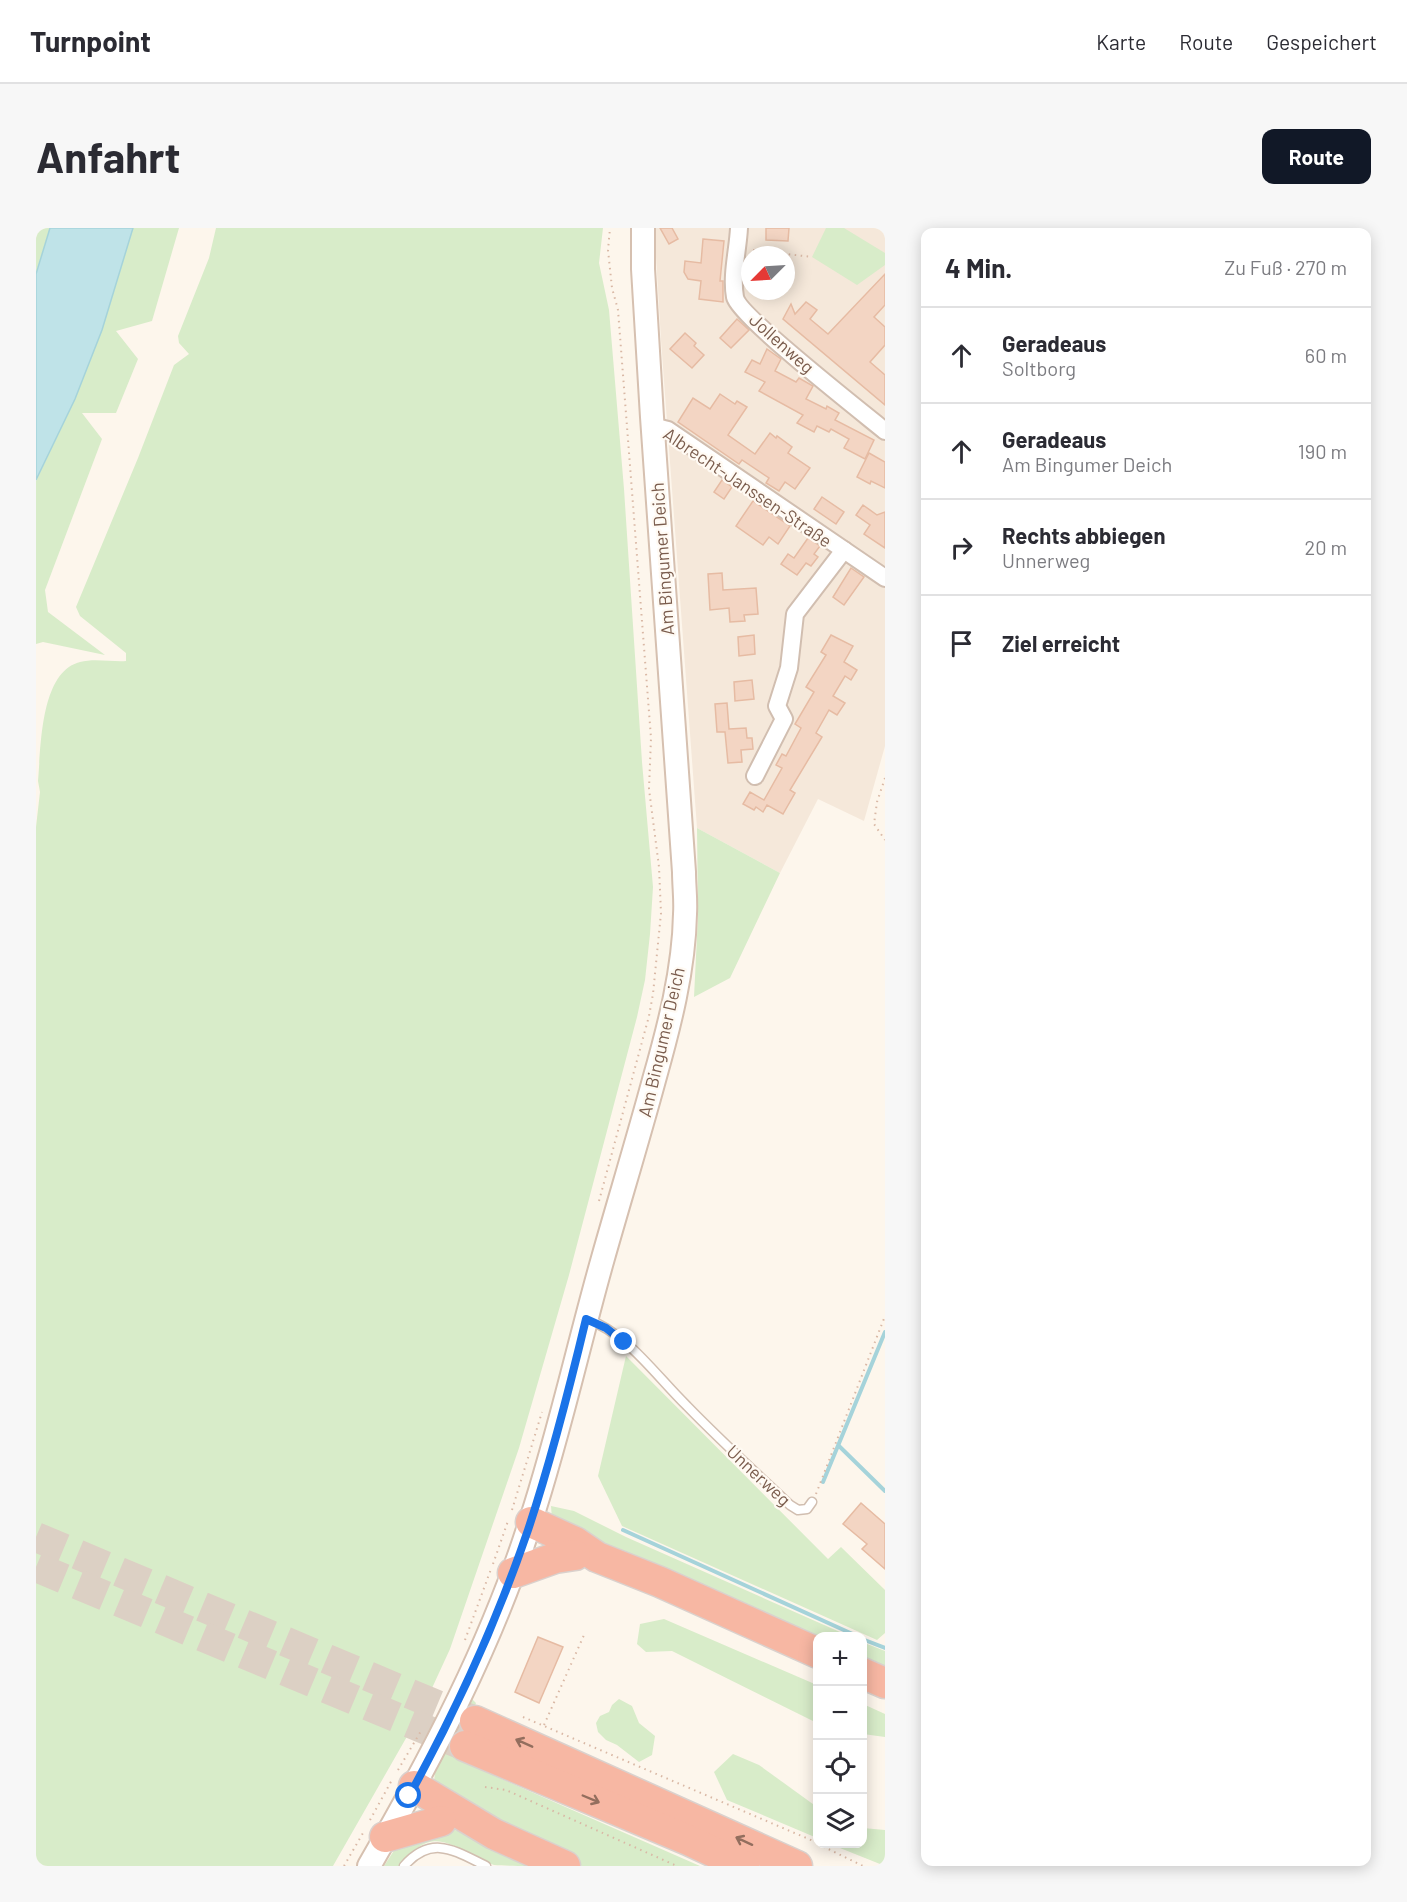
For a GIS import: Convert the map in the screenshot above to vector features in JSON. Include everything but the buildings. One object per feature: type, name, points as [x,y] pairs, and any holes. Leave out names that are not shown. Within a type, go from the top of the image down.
[{"type":"highway","points":[[529,1527],[575,1542],[586,1556]]},
{"type":"highway","points":[[513,1573],[555,1558],[586,1556],[660,1582],[813,1651]]},
{"type":"highway","points":[[867,1675],[885,1683]]},
{"type":"highway","points":[[744,1866],[470,1733],[797,1866]]},
{"type":"highway","points":[[411,1791],[441,1821]]},
{"type":"highway","points":[[411,1791],[494,1834],[565,1866]]},
{"type":"highway","points":[[385,1838],[441,1821],[494,1834]]},
{"type":"main road","name":"Am Bingumer Deich","points":[[369,1866],[411,1791],[465,1684],[513,1573],[529,1527],[668,1032],[681,961],[685,916],[681,816],[652,426],[643,269],[643,228]]},
{"type":"street","name":"Jollenweg","points":[[739,228],[734,275],[735,299],[760,327],[885,431]]},
{"type":"street","name":"Albrecht-Janssen-Straße","points":[[652,426],[668,430],[885,578]]},
{"type":"street","name":"Albrecht-Janssen-Straße","points":[[755,776],[784,719],[777,706],[789,668],[795,614],[843,550]]},
{"type":"lane","name":"Unnerweg","points":[[586,1319],[606,1328],[634,1351],[686,1405],[790,1505],[798,1510],[807,1509],[812,1502]]},
{"type":"lane","points":[[404,1866],[420,1851],[443,1846],[486,1866]]},
{"type":"path","points":[[597,1208],[649,1016],[662,913],[659,867],[649,789],[651,738],[627,420],[618,310],[612,288],[608,250],[610,228]]},
{"type":"path","points":[[738,249],[812,257]]},
{"type":"path","points":[[885,778],[877,802],[874,824],[885,840]]},
{"type":"path","name":"Unnerweg","points":[[812,1502],[885,1316]]},
{"type":"path","points":[[462,1648],[511,1514],[543,1409]]},
{"type":"path","points":[[543,1726],[585,1635]]},
{"type":"path","points":[[523,1717],[813,1841]]},
{"type":"path","points":[[485,1787],[506,1790],[677,1866]]},
{"type":"path","points":[[828,1848],[863,1866]]},
{"type":"shaded area","points":[[656,228],[885,228],[885,746],[864,821],[818,799],[780,873],[697,828],[661,340]]},
{"type":"green space","points":[[36,228],[50,228],[36,273]]},
{"type":"green space","points":[[133,228],[179,228],[152,321],[116,331],[138,359],[116,413],[82,413],[102,439],[45,590],[48,612],[105,655],[43,642],[36,644],[36,481],[75,399],[102,330]]},
{"type":"green space","points":[[216,228],[603,228],[599,263],[609,310],[653,887],[645,980],[569,1275],[519,1448],[450,1649],[421,1712],[333,1866],[36,1866],[36,827],[40,792],[38,781],[42,731],[50,695],[57,680],[67,669],[85,661],[126,661],[126,653],[80,616],[76,607],[174,365],[189,354],[179,343],[178,336],[209,258]]},
{"type":"green space","points":[[826,228],[844,228],[885,253],[885,265],[857,285],[812,257]]},
{"type":"green space","points":[[697,828],[780,873],[730,978],[694,997],[698,916]]},
{"type":"green space","points":[[626,1356],[828,1559],[841,1547],[885,1590],[885,1633],[877,1640],[867,1636],[867,1632],[859,1632],[622,1526],[598,1476]]},
{"type":"green space","points":[[551,1506],[574,1511],[626,1537],[840,1632],[813,1632],[813,1634],[565,1533],[552,1519]]},
{"type":"green space","points":[[664,1619],[813,1683],[813,1721],[672,1651],[646,1652],[637,1644],[640,1624]]},
{"type":"green space","points":[[867,1644],[885,1651],[885,1674],[867,1666]]},
{"type":"green space","points":[[470,1697],[476,1703],[457,1752],[463,1762],[700,1866],[582,1866],[474,1816],[434,1783],[438,1761]]},
{"type":"green space","points":[[619,1699],[632,1706],[639,1723],[655,1736],[652,1755],[639,1762],[598,1732],[596,1723],[600,1716],[609,1712],[612,1705]]},
{"type":"green space","points":[[867,1706],[885,1714],[885,1737],[867,1735]]},
{"type":"green space","points":[[733,1754],[759,1765],[813,1804],[813,1836],[727,1800],[714,1772]]},
{"type":"green space","points":[[867,1828],[885,1830],[885,1866],[840,1848],[867,1848]]},
{"type":"green space","points":[[452,1829],[546,1866],[494,1865],[456,1847],[435,1841],[424,1844],[400,1866],[384,1866],[395,1849]]},
{"type":"water","points":[[50,228],[133,228],[102,330],[75,399],[36,480],[36,274]]},
{"type":"waterway","points":[[823,1482],[885,1332]]},
{"type":"waterway","points":[[839,1446],[885,1491]]},
{"type":"waterway","points":[[623,1530],[848,1632]]},
{"type":"waterway","points":[[867,1641],[885,1648]]},
{"type":"tunnel","points":[[36,1537],[475,1721]]},
{"type":"tunnel","points":[[36,1567],[465,1746]]},
{"type":"route","points":[[409,1796],[452,1713],[513,1573],[531,1522],[572,1378],[586,1319],[606,1328],[624,1342]]}]
